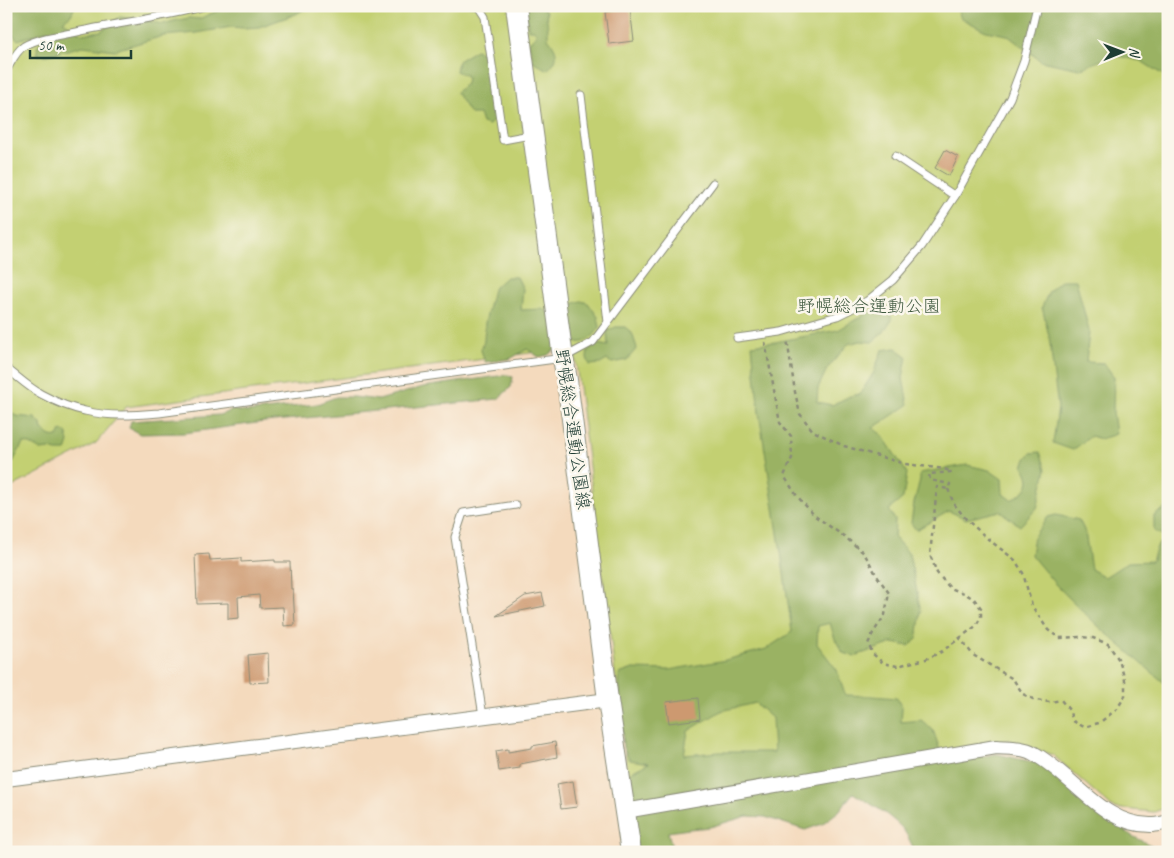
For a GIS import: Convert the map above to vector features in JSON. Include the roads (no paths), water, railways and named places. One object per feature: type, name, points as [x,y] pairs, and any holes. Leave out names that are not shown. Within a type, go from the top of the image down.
[{"type":"main road","name":"野幌総合運動公園線","points":[[516,6],[608,700],[631,852]]},
{"type":"street","points":[[6,779],[608,700]]},
{"type":"street","points":[[625,811],[996,747],[1032,752],[1050,764],[1101,807],[1124,820],[1143,825],[1168,822]]},
{"type":"lane","points":[[6,71],[22,47],[37,40],[97,27],[176,14],[205,6]]},
{"type":"lane","points":[[478,6],[485,17],[503,140],[533,135]]},
{"type":"lane","points":[[737,338],[782,332],[837,316],[867,301],[893,280],[922,246],[955,196],[1010,98],[1024,61],[1037,6]]},
{"type":"lane","points":[[581,95],[608,322]]},
{"type":"lane","points":[[895,156],[955,196]]},
{"type":"lane","points":[[6,368],[41,394],[65,404],[84,411],[129,415],[159,413],[563,358],[593,342],[712,183]]},
{"type":"lane","points":[[483,716],[455,537],[463,514],[516,505]]},
{"type":"park label","name":"野幌総合運動公園","points":[[869,306]]}]
